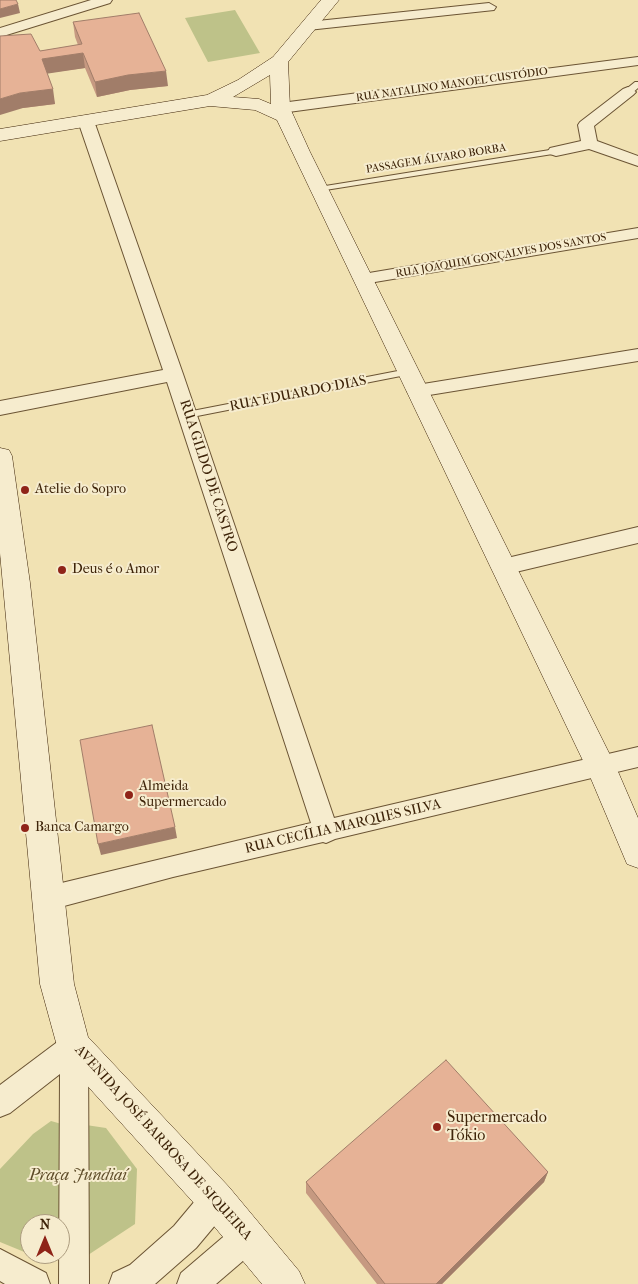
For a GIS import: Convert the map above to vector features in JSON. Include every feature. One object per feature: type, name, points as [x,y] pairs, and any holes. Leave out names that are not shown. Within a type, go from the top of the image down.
[{"type":"street","points":[[0,34],[105,0]]},
{"type":"street","points":[[210,100],[245,84],[279,60],[330,0]]},
{"type":"street","points":[[308,26],[489,7]]},
{"type":"street","points":[[279,60],[283,112],[601,767],[638,854]]},
{"type":"street","name":"RUA NATALINO MANOEL CUSTÓDIO","points":[[283,112],[630,62]]},
{"type":"street","points":[[590,144],[586,125],[633,88]]},
{"type":"street","points":[[0,135],[210,100],[253,104],[283,112]]},
{"type":"street","name":"RUA GILDO DE CASTRO","points":[[86,121],[188,415],[326,832]]},
{"type":"street","points":[[556,151],[590,144],[638,161]]},
{"type":"street","name":"RUA JOAQUIM GONÇALVES DOS SANTOS","points":[[364,279],[638,233]]},
{"type":"street","points":[[413,381],[638,355]]},
{"type":"street","points":[[0,408],[174,374]]},
{"type":"street","name":"AVENIDA JOSÉ BARBOSA DE SIQUEIRA","points":[[0,456],[18,583],[57,984],[74,1046],[216,1200],[286,1284]]},
{"type":"street","points":[[503,567],[638,535]]},
{"type":"street","name":"RUA CECÍLIA MARQUES SILVA","points":[[49,898],[172,866],[326,832],[638,758]]},
{"type":"street","points":[[0,1103],[74,1046]]},
{"type":"street","points":[[74,1046],[74,1284]]},
{"type":"street","points":[[124,1284],[141,1276],[185,1238],[216,1200]]},
{"type":"street","points":[[192,1284],[248,1238]]},
{"type":"street","points":[[0,1264],[34,1284]]},
{"type":"lane","name":"PASSAGEM ÁLVARO BORBA","points":[[319,189],[556,151]]},
{"type":"lane","name":"RUA EDUARDO DIAS","points":[[188,415],[413,381]]},
{"type":"green space","points":[[235,10],[260,53],[208,62],[185,18]]},
{"type":"green space","name":"Praça Jundiaí","points":[[51,1121],[65,1125],[86,1125],[106,1128],[137,1169],[135,1224],[82,1259],[70,1259],[70,1214],[20,1214],[20,1250],[0,1242],[0,1169],[33,1134]]},
{"type":"building","points":[[0,0],[16,0],[18,4],[0,9]]},
{"type":"building","points":[[139,13],[166,71],[128,75],[95,82],[83,53],[42,59],[53,89],[20,93],[0,99],[0,36],[31,34],[40,51],[82,44],[73,22]]},
{"type":"building","name":"Almeida Supermercado","points":[[152,725],[175,827],[98,844],[80,740]]},
{"type":"building","name":"Supermercado Tókio","points":[[446,1060],[548,1172],[436,1284],[385,1284],[306,1182]]},
{"type":"place","name":"Atelie do Sopro","points":[[25,490]]},
{"type":"place","name":"Deus é o Amor","points":[[62,570]]},
{"type":"place","name":"Almeida Supermercado","points":[[129,795]]},
{"type":"place","name":"Banca Camargo","points":[[25,828]]},
{"type":"place","name":"Supermercado Tókio","points":[[437,1127]]}]
